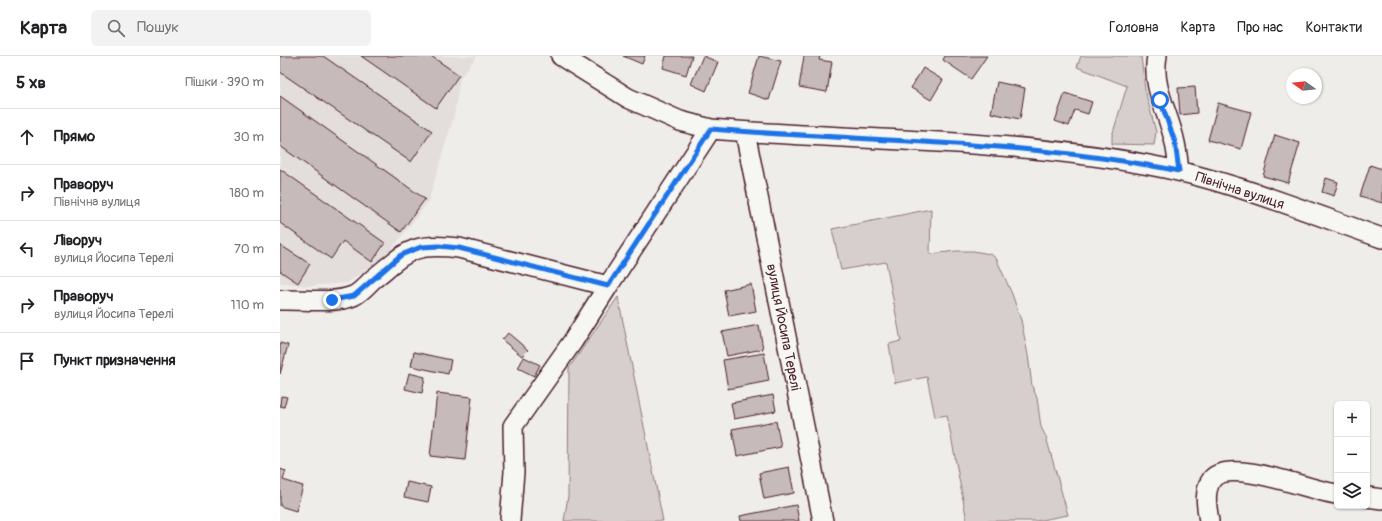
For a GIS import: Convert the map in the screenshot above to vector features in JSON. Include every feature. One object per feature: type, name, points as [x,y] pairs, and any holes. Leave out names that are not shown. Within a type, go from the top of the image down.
[{"type":"street","name":"Північна вулиця","points":[[561,56],[628,98],[680,122],[711,129],[1031,149],[1148,164],[1179,171],[1226,185],[1382,238]]},
{"type":"street","points":[[1157,56],[1155,66],[1160,100],[1175,142],[1179,171]]},
{"type":"street","points":[[510,521],[514,472],[513,426],[573,341],[711,129]]},
{"type":"street","name":"вулиця Йосипа Терелі","points":[[745,132],[824,521]]},
{"type":"street","points":[[280,300],[332,300],[354,296],[401,255],[421,247],[439,246],[459,248],[608,286]]},
{"type":"street","points":[[1209,521],[1206,502],[1207,490],[1212,478],[1222,473],[1235,471],[1250,473],[1334,493]]},
{"type":"street","points":[[1370,497],[1382,499]]},
{"type":"shaded area","points":[[280,56],[477,56],[460,78],[454,116],[428,202],[388,254],[347,283],[309,286],[280,283]]},
{"type":"shaded area","points":[[1081,56],[1141,56],[1145,90],[1156,132],[1154,145],[1112,144],[1112,136],[1127,86],[1077,67]]},
{"type":"shaded area","points":[[931,209],[930,254],[973,251],[990,254],[996,258],[1012,294],[1021,320],[1032,386],[1037,398],[1041,427],[1046,437],[1068,515],[1036,521],[967,521],[947,415],[935,417],[927,377],[895,383],[889,344],[901,341],[886,262],[841,270],[832,229]]},
{"type":"shaded area","points":[[618,297],[663,521],[564,521],[568,496],[569,368]]},
{"type":"building","points":[[280,56],[323,56],[432,131],[411,162],[280,72]]},
{"type":"building","points":[[361,56],[431,56],[459,75],[436,108]]},
{"type":"building","points":[[623,56],[645,56],[642,64]]},
{"type":"building","points":[[666,56],[692,56],[686,75],[663,68]]},
{"type":"building","points":[[703,56],[718,62],[706,91],[691,84]]},
{"type":"building","points":[[759,56],[781,61],[769,100],[748,93]]},
{"type":"building","points":[[804,56],[820,56],[819,60],[832,62],[827,92],[799,87]]},
{"type":"building","points":[[945,56],[987,56],[971,79],[943,60]]},
{"type":"building","points":[[923,68],[943,80],[931,100],[911,88]]},
{"type":"building","points":[[997,82],[1025,88],[1020,119],[991,113]]},
{"type":"building","points":[[1195,87],[1197,113],[1180,115],[1178,88]]},
{"type":"building","points":[[1065,93],[1092,102],[1088,114],[1075,110],[1069,126],[1055,121]]},
{"type":"building","points":[[280,96],[425,199],[401,232],[280,146]]},
{"type":"building","points":[[1218,103],[1251,112],[1241,149],[1208,140]]},
{"type":"building","points":[[1275,135],[1300,143],[1288,183],[1263,176]]},
{"type":"building","points":[[1370,165],[1382,169],[1382,203],[1360,196]]},
{"type":"building","points":[[280,169],[385,243],[372,262],[343,241],[331,259],[280,223]]},
{"type":"building","points":[[1326,178],[1338,182],[1334,196],[1322,192]]},
{"type":"building","points":[[280,245],[310,264],[298,283],[280,271]]},
{"type":"building","points":[[751,284],[756,311],[729,316],[724,290]]},
{"type":"building","points":[[759,325],[763,349],[727,356],[722,332]]},
{"type":"building","points":[[508,333],[528,350],[522,356],[502,340]]},
{"type":"building","points":[[280,343],[288,345],[280,374]]},
{"type":"building","points":[[414,352],[451,360],[448,374],[411,366]]},
{"type":"building","points":[[764,353],[769,381],[728,389],[723,360]]},
{"type":"building","points":[[524,357],[540,365],[534,376],[518,368]]},
{"type":"building","points":[[409,373],[425,377],[422,393],[405,389]]},
{"type":"building","points":[[437,393],[472,397],[465,460],[430,456]]},
{"type":"building","points":[[773,395],[776,411],[734,419],[731,403]]},
{"type":"building","points":[[281,396],[287,397],[284,407],[280,406]]},
{"type":"building","points":[[776,421],[781,447],[737,456],[732,429]]},
{"type":"building","points":[[789,467],[794,493],[764,499],[759,473]]},
{"type":"building","points":[[280,469],[286,471],[283,480],[303,486],[296,511],[280,506]]},
{"type":"building","points":[[407,482],[431,487],[428,502],[404,497]]},
{"type":"building","points":[[796,505],[799,521],[741,521],[740,516]]},
{"type":"route","points":[[332,300],[354,296],[401,255],[421,247],[439,246],[459,248],[608,286],[711,129],[1031,149],[1148,164],[1179,171],[1175,142],[1160,100]]}]
